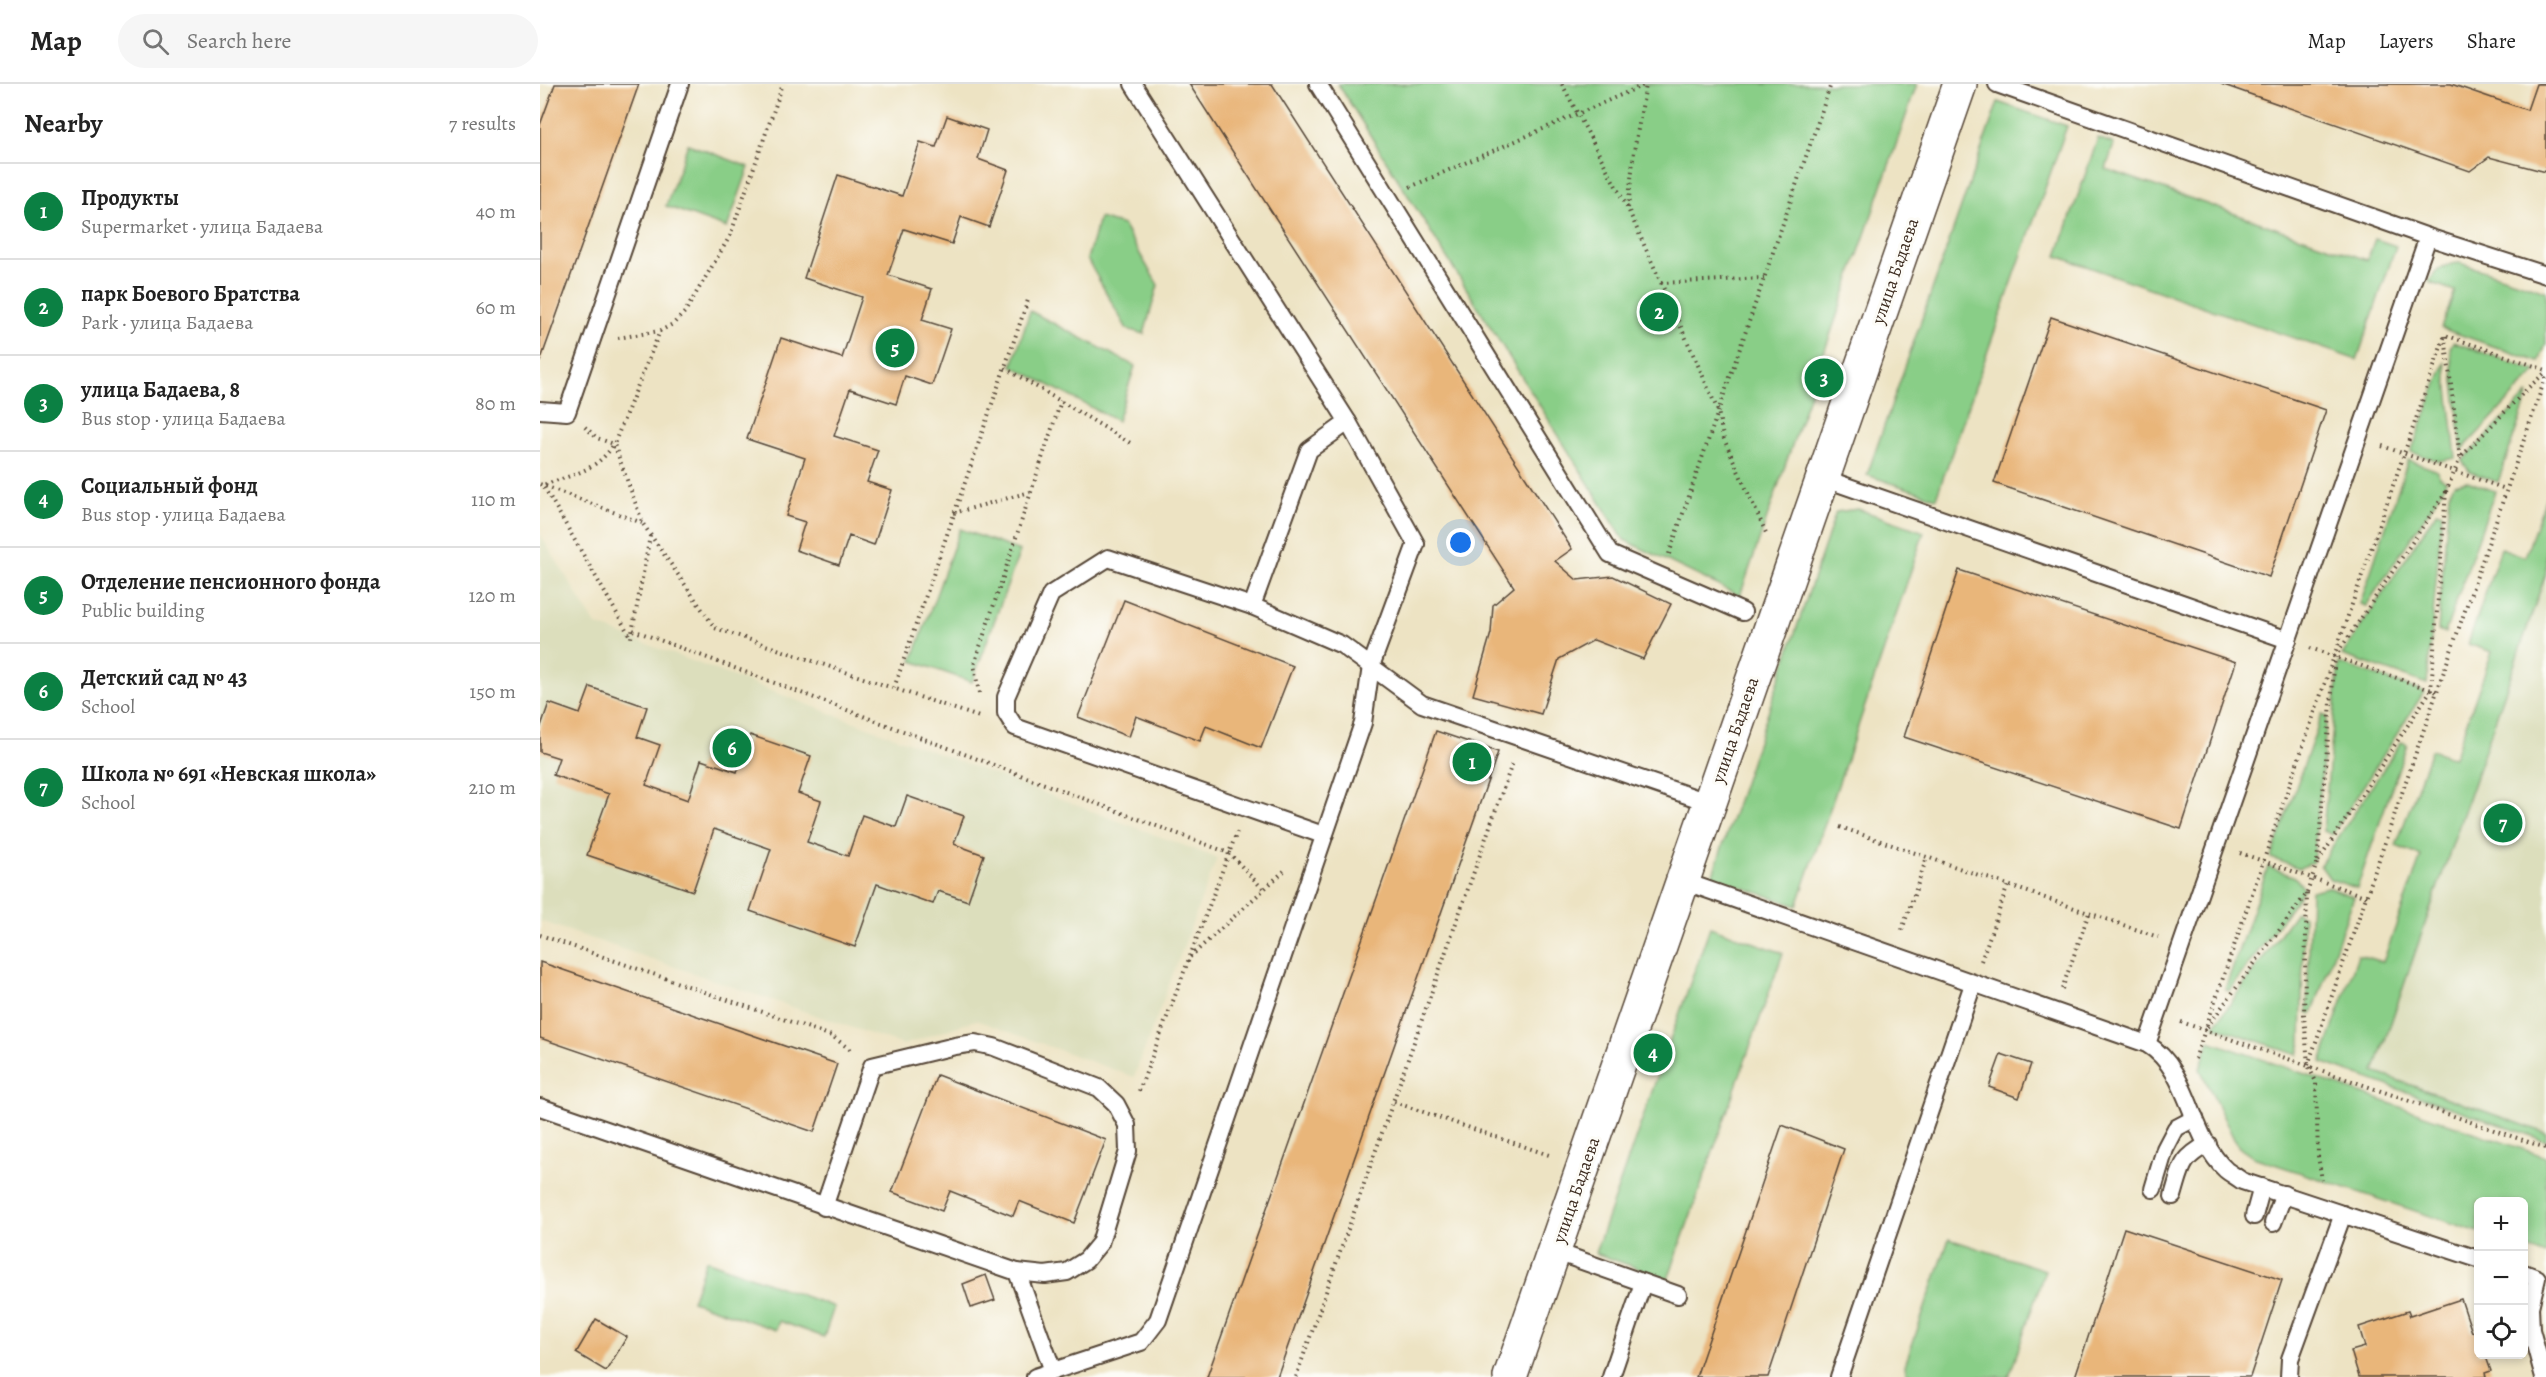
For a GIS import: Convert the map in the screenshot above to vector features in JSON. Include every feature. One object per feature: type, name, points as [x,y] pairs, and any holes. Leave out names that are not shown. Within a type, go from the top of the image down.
[{"type":"street","name":"улица Бадаева","points":[[1510,1377],[1960,84]]},
{"type":"lane","points":[[540,410],[567,412],[680,84]]},
{"type":"lane","points":[[1035,1377],[1141,1342],[1158,1320],[1363,723],[1371,666],[1416,544],[1348,422],[1133,84]]},
{"type":"lane","points":[[1318,84],[1610,554],[1743,612]]},
{"type":"lane","points":[[1997,84],[2428,237],[2546,275]]},
{"type":"lane","points":[[2147,1044],[2428,237]]},
{"type":"lane","points":[[1252,606],[1309,450],[1348,422]]},
{"type":"lane","points":[[1824,478],[2288,639]]},
{"type":"lane","points":[[1323,835],[1015,727],[1006,713],[1006,697],[1051,594],[1108,558],[1252,606],[1342,645],[1422,704],[1710,803]]},
{"type":"lane","points":[[1683,881],[2147,1044],[2161,1053],[2171,1067],[2208,1144],[2227,1171],[2242,1181],[2474,1258]]},
{"type":"lane","points":[[1839,1377],[1973,984]]},
{"type":"lane","points":[[540,1107],[824,1207],[1017,1272],[1045,1275],[1067,1272],[1086,1260],[1100,1243],[1128,1151],[1127,1125],[1116,1104],[1099,1088],[994,1047],[975,1043],[955,1046],[872,1066],[824,1207]]},
{"type":"lane","points":[[2153,1189],[2165,1149],[2176,1128],[2195,1118]]},
{"type":"lane","points":[[2173,1196],[2181,1169],[2189,1154],[2208,1144]]},
{"type":"lane","points":[[2254,1216],[2262,1187]]},
{"type":"lane","points":[[2274,1223],[2284,1194]]},
{"type":"lane","points":[[2289,1377],[2290,1359],[2343,1214]]},
{"type":"lane","points":[[1554,1251],[1678,1295]]},
{"type":"lane","points":[[1017,1272],[1053,1371]]},
{"type":"lane","points":[[2536,1277],[2529,1308],[2530,1330],[2544,1377]]},
{"type":"lane","points":[[1611,1377],[1643,1282]]},
{"type":"path","points":[[591,342],[660,331],[674,324],[685,312],[730,236],[783,84]]},
{"type":"path","points":[[1562,84],[1580,114],[1628,209],[1718,411],[1723,437],[1768,538]]},
{"type":"path","points":[[1388,196],[1646,84],[1634,151],[1628,209]]},
{"type":"path","points":[[1661,577],[1831,84]]},
{"type":"path","points":[[1661,283],[1764,278]]},
{"type":"path","points":[[894,688],[1028,300]]},
{"type":"path","points":[[542,484],[592,467],[605,459],[614,444],[660,331]]},
{"type":"path","points":[[2445,335],[2546,373]]},
{"type":"path","points":[[2193,1065],[2445,335]]},
{"type":"path","points":[[2445,335],[2460,458]]},
{"type":"path","points":[[1005,368],[1132,444]]},
{"type":"path","points":[[2313,1182],[2324,1185],[2318,1156],[2316,1082],[2308,1065],[2304,1015],[2307,893],[2317,863],[2335,657],[2446,492],[2460,458],[2529,387],[2546,373]]},
{"type":"path","points":[[2308,1065],[2546,373]]},
{"type":"path","points":[[979,696],[974,664],[1061,401]]},
{"type":"path","points":[[567,412],[597,438],[614,444]]},
{"type":"path","points":[[2358,438],[2506,489]]},
{"type":"path","points":[[614,444],[643,524],[715,628],[982,718],[1006,713]]},
{"type":"path","points":[[542,484],[643,524]]},
{"type":"path","points":[[542,484],[631,638],[650,535]]},
{"type":"path","points":[[954,513],[1031,492]]},
{"type":"path","points":[[2317,863],[2431,690],[2446,492]]},
{"type":"path","points":[[633,630],[1229,853],[1264,890]]},
{"type":"path","points":[[2288,639],[2437,692]]},
{"type":"path","points":[[981,707],[982,718]]},
{"type":"path","points":[[1296,1377],[1521,738]]},
{"type":"path","points":[[1127,1125],[1246,808]]},
{"type":"path","points":[[1840,827],[2161,938]]},
{"type":"path","points":[[1190,958],[1323,835]]},
{"type":"path","points":[[2216,845],[2367,897]]},
{"type":"path","points":[[1894,955],[1927,857]]},
{"type":"path","points":[[1973,984],[2008,885]]},
{"type":"path","points":[[2204,1030],[2307,893]]},
{"type":"path","points":[[2054,1011],[2089,913]]},
{"type":"path","points":[[540,935],[832,1036],[872,1066]]},
{"type":"path","points":[[2176,1020],[2546,1148]]},
{"type":"path","points":[[1394,1102],[1552,1156]]},
{"type":"shaded area","points":[[540,534],[596,625],[1217,858],[1134,1077],[976,1020],[903,1045],[540,921]]},
{"type":"shaded area","points":[[2546,573],[2546,1133],[2373,1072]]},
{"type":"green space","points":[[1338,84],[1917,84],[1740,596],[1624,540]]},
{"type":"green space","points":[[1998,102],[2067,126],[1936,498],[1867,475]]},
{"type":"green space","points":[[2098,138],[2114,144],[2106,169],[2367,260],[2375,239],[2396,246],[2357,360],[2057,256]]},
{"type":"green space","points":[[688,144],[749,167],[727,228],[666,206]]},
{"type":"green space","points":[[1099,218],[1123,225],[1158,285],[1144,334],[1127,329],[1087,259]]},
{"type":"green space","points":[[2460,263],[2546,291],[2546,344],[2539,362],[2441,328],[2455,291],[2429,282],[2441,268]]},
{"type":"green space","points":[[1030,311],[1135,366],[1117,421],[1012,366]]},
{"type":"green space","points":[[2453,342],[2536,371],[2462,450],[2450,348]]},
{"type":"green space","points":[[2445,362],[2456,458],[2439,461],[2411,452]]},
{"type":"green space","points":[[2529,393],[2498,482],[2470,472],[2462,461]]},
{"type":"green space","points":[[2408,460],[2436,470],[2446,481],[2442,491],[2366,606],[2360,604]]},
{"type":"green space","points":[[2467,481],[2495,491],[2445,633],[2438,630],[2449,494],[2454,484]]},
{"type":"green space","points":[[2546,497],[2546,573],[2374,1072],[2546,1133],[2546,1141],[2321,1062],[2358,955],[2383,962],[2421,856],[2396,846],[2431,750],[2454,758],[2492,652],[2468,644],[2501,548],[2525,557]]},
{"type":"green space","points":[[1858,509],[1924,532],[1797,906],[1712,877],[1836,512]]},
{"type":"green space","points":[[2437,511],[2442,513],[2427,684],[2342,655]]},
{"type":"green space","points":[[960,529],[1020,551],[972,682],[912,661]]},
{"type":"green space","points":[[2339,663],[2424,692],[2332,835],[2323,831]]},
{"type":"green space","points":[[2322,714],[2327,716],[2313,863],[2299,868],[2271,858]]},
{"type":"green space","points":[[2401,742],[2407,744],[2357,888],[2330,879],[2320,865]]},
{"type":"green space","points":[[2268,867],[2295,877],[2304,889],[2229,991],[2225,989]]},
{"type":"green space","points":[[2328,887],[2354,897],[2312,1014],[2307,1012],[2311,891]]},
{"type":"green space","points":[[2296,912],[2304,916],[2301,1043],[2298,1055],[2214,1026]]},
{"type":"green space","points":[[1710,927],[1783,953],[1668,1279],[1595,1253]]},
{"type":"green space","points":[[2209,1041],[2546,1157],[2546,1255],[2528,1248],[2528,1197],[2474,1197],[2474,1231],[2253,1157],[2241,1149],[2234,1139],[2200,1069]]},
{"type":"green space","points":[[1949,1239],[2045,1270],[2009,1377],[1917,1377],[1906,1373],[1905,1365]]},
{"type":"green space","points":[[706,1260],[834,1307],[824,1337],[779,1321],[776,1330],[692,1301]]},
{"type":"building","points":[[555,84],[639,84],[540,362],[540,125]]},
{"type":"building","points":[[1189,84],[1272,84],[1572,549],[1555,561],[1577,580],[1613,576],[1671,604],[1643,659],[1594,640],[1559,659],[1541,714],[1473,695],[1491,633],[1493,605],[1514,587]]},
{"type":"building","points":[[2221,84],[2451,84],[2527,110],[2536,84],[2546,84],[2546,172],[2489,157],[2470,171]]},
{"type":"building","points":[[947,116],[987,130],[978,159],[1008,170],[989,227],[961,217],[952,244],[904,229],[888,275],[932,289],[922,320],[951,329],[932,385],[905,376],[896,404],[850,389],[834,436],[878,450],[867,482],[892,490],[874,545],[849,536],[839,565],[796,550],[805,522],[786,516],[805,458],[747,439],[781,338],[842,358],[862,297],[804,278],[838,175],[902,196],[920,142],[936,147]]},
{"type":"building","points":[[2051,317],[2326,410],[2269,577],[1994,483]]},
{"type":"building","points":[[1959,570],[2236,662],[2181,829],[1904,737]]},
{"type":"building","points":[[1124,600],[1293,666],[1261,748],[1206,726],[1200,741],[1136,716],[1129,737],[1078,717]]},
{"type":"building","points":[[590,687],[647,707],[637,737],[660,745],[646,785],[688,800],[701,760],[737,772],[750,735],[811,756],[798,793],[821,801],[807,842],[848,856],[862,815],[896,827],[907,796],[964,816],[954,844],[984,855],[968,901],[938,891],[933,904],[877,884],[855,947],[750,911],[771,849],[714,829],[693,891],[587,855],[609,794],[553,775],[559,758],[540,752],[540,729],[549,703],[580,714]]},
{"type":"building","points":[[1436,731],[1498,752],[1277,1377],[1207,1377]]},
{"type":"building","points":[[540,962],[837,1064],[814,1132],[540,1038]]},
{"type":"building","points":[[2001,1054],[2031,1064],[2019,1098],[1989,1087]]},
{"type":"building","points":[[937,1075],[1106,1140],[1074,1223],[1019,1201],[1013,1216],[950,1191],[942,1211],[892,1192]]},
{"type":"building","points":[[1782,1125],[1844,1149],[1768,1377],[1696,1377]]},
{"type":"building","points":[[2124,1228],[2282,1280],[2250,1377],[2075,1377]]},
{"type":"building","points":[[986,1275],[995,1300],[971,1308],[963,1284]]},
{"type":"building","points":[[2461,1299],[2472,1332],[2474,1331],[2474,1359],[2487,1359],[2491,1371],[2485,1373],[2486,1377],[2359,1377],[2351,1351],[2365,1347],[2359,1327],[2408,1311],[2410,1316]]},
{"type":"building","points":[[596,1319],[627,1337],[606,1371],[576,1353]]},
{"type":"place","name":"парк Боевого Братства","points":[[1659,312]]},
{"type":"place","name":"Отделение пенсионного фонда","points":[[895,348]]},
{"type":"place","name":"улица Бадаева, 8","points":[[1824,378]]},
{"type":"place","name":"Детский сад № 43","points":[[732,748]]},
{"type":"place","name":"Продукты","points":[[1472,762]]},
{"type":"place","name":"Школа № 691 «Невская школа»","points":[[2503,823]]},
{"type":"place","name":"Социальный фонд","points":[[1653,1053]]}]
